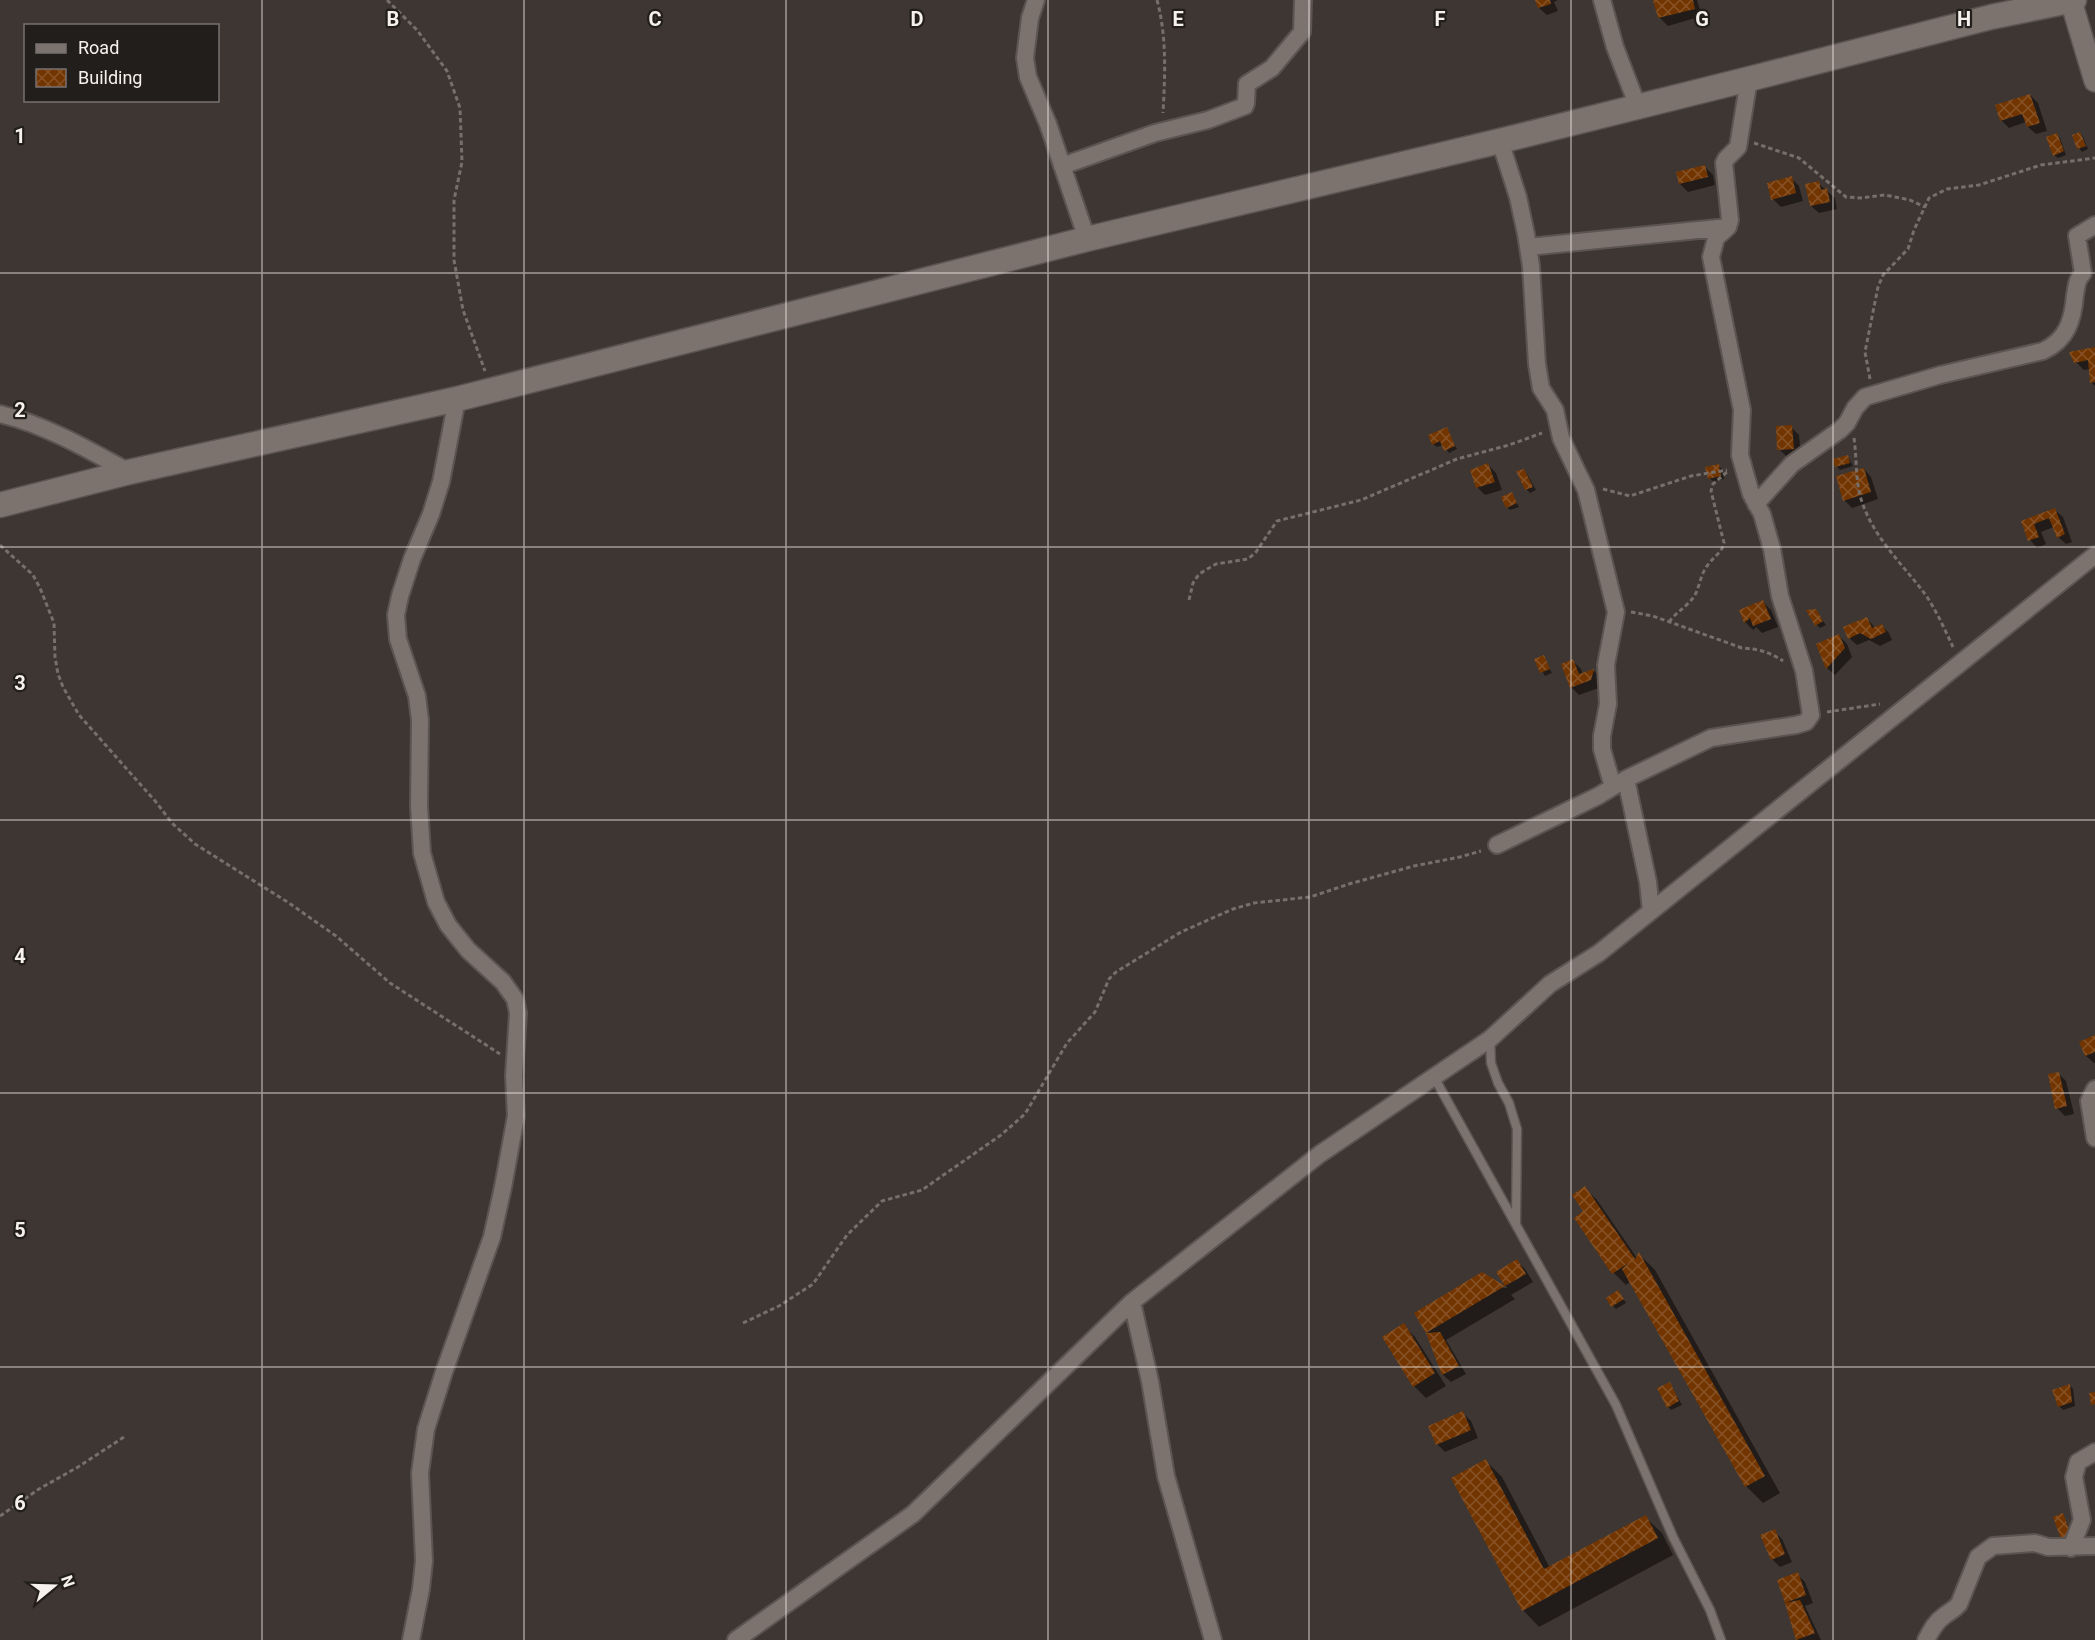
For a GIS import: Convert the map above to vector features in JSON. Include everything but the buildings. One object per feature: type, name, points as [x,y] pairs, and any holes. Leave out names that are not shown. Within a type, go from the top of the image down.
[{"type":"main road","points":[[0,505],[129,472],[457,399],[1088,239],[1749,80],[1990,8],[2072,0]]},
{"type":"street","points":[[1036,0],[1030,18],[1025,58],[1028,76],[1048,124],[1088,239]]},
{"type":"street","points":[[1062,166],[1164,130],[1201,122],[1245,106],[1247,84],[1272,68],[1302,32],[1303,0]]},
{"type":"street","points":[[1602,0],[1638,107]]},
{"type":"street","points":[[2072,0],[2095,81]]},
{"type":"street","points":[[1497,845],[1711,738],[1796,725],[1806,722],[1811,715],[1804,671],[1780,596],[1772,549],[1762,514],[1756,504],[1740,455],[1742,410],[1711,257],[1716,238],[1728,226],[1730,210],[1724,163],[1738,147],[1749,80]]},
{"type":"street","points":[[1500,141],[1518,197],[1528,247],[1541,388],[1555,410],[1561,438],[1584,485],[1596,525],[1616,612],[1606,666],[1608,704],[1602,749],[1620,783],[1648,882],[1652,911]]},
{"type":"street","points":[[1756,504],[1792,464],[1829,439],[1847,423],[1851,414],[1865,397],[1911,382],[2043,351],[2054,346],[2065,334],[2074,309],[2076,285],[2083,273],[2077,236],[2095,225]]},
{"type":"street","points":[[1528,247],[1728,226]]},
{"type":"street","points":[[411,1640],[424,1561],[420,1473],[426,1429],[492,1237],[506,1176],[516,1116],[515,1065],[518,1013],[515,999],[503,982],[468,950],[448,925],[436,902],[422,853],[419,806],[420,720],[418,704],[398,639],[396,615],[400,596],[434,503],[457,399]]},
{"type":"street","points":[[0,414],[18,418],[58,434],[129,472]]},
{"type":"street","points":[[736,1640],[913,1514],[1132,1302],[1320,1154],[1490,1039],[1550,984],[1599,953],[2095,555]]},
{"type":"street","points":[[1648,882],[1674,892]]},
{"type":"street","points":[[2095,1089],[2090,1101],[2095,1138]]},
{"type":"street","points":[[1132,1302],[1150,1381],[1166,1476],[1213,1640]]},
{"type":"street","points":[[2071,1548],[2082,1520],[2074,1477],[2078,1462],[2095,1452]]},
{"type":"street","points":[[1926,1640],[1934,1625],[1959,1604],[1978,1557],[1993,1546],[2035,1543],[2048,1547],[2095,1546]]},
{"type":"lane","points":[[1490,1039],[1491,1062],[1498,1083],[1509,1103],[1517,1129],[1516,1225]]},
{"type":"lane","points":[[1434,1077],[1616,1406],[1673,1537],[1710,1610],[1721,1640]]},
{"type":"path","points":[[387,0],[417,30],[447,71],[460,108],[462,162],[454,200],[454,260],[464,310],[491,390]]},
{"type":"path","points":[[1157,0],[1161,15],[1165,62],[1164,130]]},
{"type":"path","points":[[1740,139],[1799,158],[1846,196],[1860,198],[1885,195],[1910,200],[1925,207]]},
{"type":"path","points":[[1865,397],[1870,385],[1870,376],[1865,352],[1878,287],[1883,275],[1908,249],[1929,198],[1947,189],[1979,185],[2041,165],[2095,158]]},
{"type":"path","points":[[1851,414],[1858,481],[1862,501],[1870,520],[1877,534],[1924,592],[1960,662]]},
{"type":"path","points":[[1189,600],[1193,583],[1199,574],[1216,564],[1248,559],[1256,552],[1277,520],[1361,500],[1457,459],[1509,445],[1558,427]]},
{"type":"path","points":[[1584,485],[1630,496],[1691,476],[1732,469],[1713,484],[1711,491],[1724,543],[1723,549],[1705,568],[1696,593],[1669,622]]},
{"type":"path","points":[[0,545],[33,575],[44,596],[54,623],[58,674],[79,715],[172,823],[195,844],[289,903],[336,936],[390,983],[515,1065]]},
{"type":"path","points":[[1616,612],[1653,616],[1742,648],[1771,653],[1790,666],[1804,671]]},
{"type":"path","points":[[1811,715],[1880,704]]},
{"type":"path","points":[[743,1323],[779,1306],[813,1284],[847,1235],[882,1201],[922,1190],[978,1152],[1025,1114],[1035,1101],[1067,1043],[1095,1012],[1109,979],[1133,961],[1181,932],[1233,909],[1254,903],[1310,897],[1349,884],[1414,866],[1460,857],[1497,845]]},
{"type":"path","points":[[0,1516],[39,1489],[124,1437]]}]
